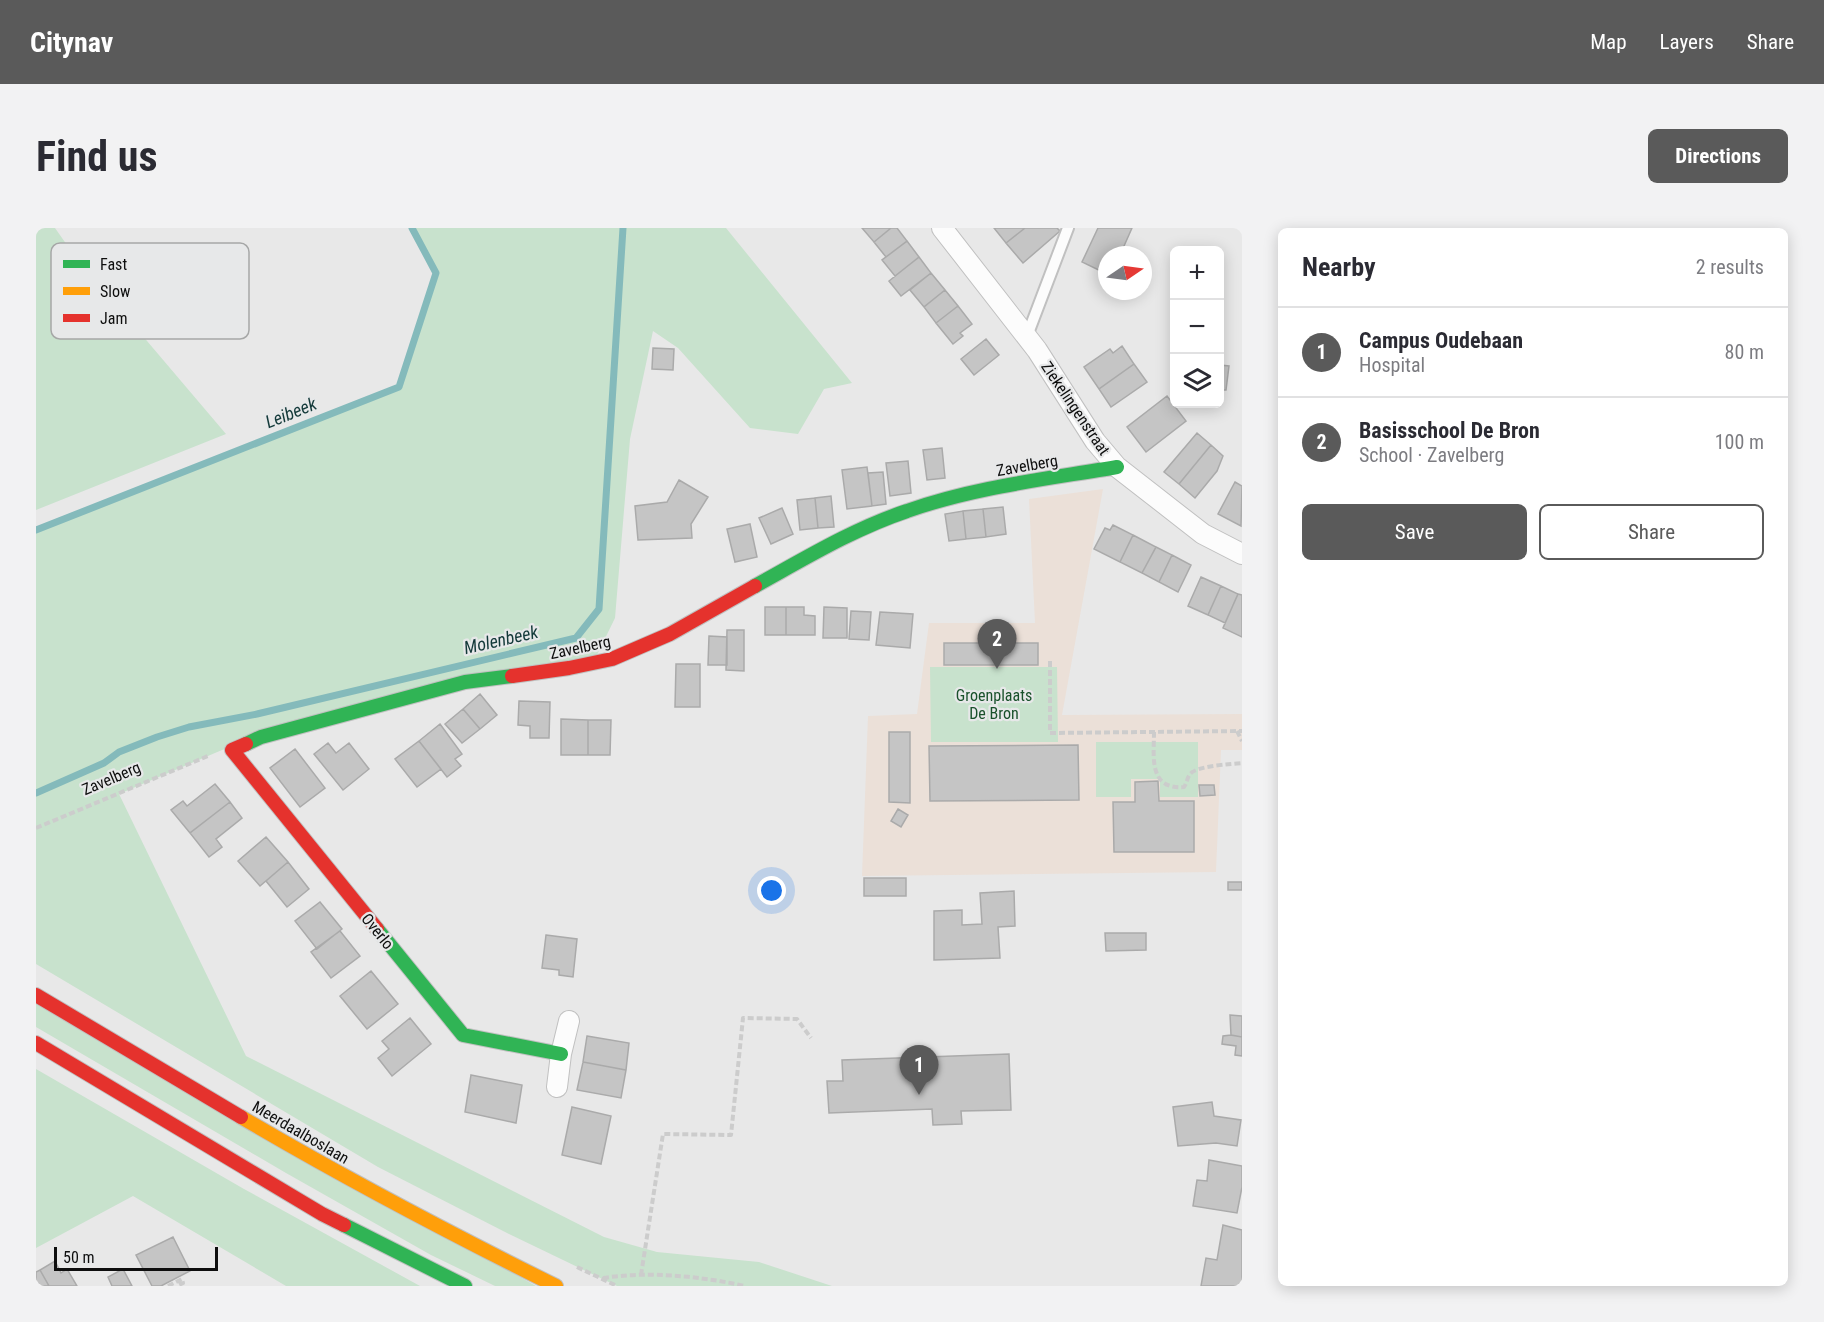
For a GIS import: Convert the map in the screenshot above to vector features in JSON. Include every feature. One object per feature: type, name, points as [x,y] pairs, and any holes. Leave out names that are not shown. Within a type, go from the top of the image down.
[{"type":"main road","name":"Zavelberg","points":[[232,750],[261,737],[465,682],[569,668],[612,659],[670,634],[840,539],[905,511],[962,494],[1117,467]]},
{"type":"main road","name":"Overlo","points":[[232,750],[463,1035],[561,1054]]},
{"type":"main road","name":"Meerdaalboslaan","points":[[36,995],[314,1161],[556,1286]]},
{"type":"main road","points":[[36,1043],[322,1214],[465,1286]]},
{"type":"street","name":"Ziekelingenstraat","points":[[942,228],[1027,336],[1095,441],[1117,467],[1203,534],[1242,554]]},
{"type":"street","points":[[557,1087],[561,1054],[569,1022]]},
{"type":"lane","points":[[1027,336],[1068,228]]},
{"type":"path","points":[[1050,661],[1050,733],[1239,731],[1242,741]]},
{"type":"path","points":[[1154,732],[1155,771],[1162,781],[1175,787],[1184,787],[1194,771],[1242,763]]},
{"type":"path","name":"Zavelberg","points":[[36,828],[222,750],[232,750]]},
{"type":"path","points":[[641,1275],[663,1134],[731,1135],[743,1018],[796,1019],[811,1038]]},
{"type":"path","points":[[569,1264],[617,1286]]},
{"type":"path","points":[[600,1279],[627,1275],[674,1276],[745,1286]]},
{"type":"path","points":[[168,1286],[175,1282]]},
{"type":"shaded area","points":[[1103,489],[1062,715],[1242,714],[1242,750],[1221,750],[1216,872],[862,876],[868,716],[917,714],[929,623],[1035,623],[1029,499]]},
{"type":"green space","points":[[36,228],[55,228],[66,243],[51,243],[51,339],[145,339],[226,434],[36,510]]},
{"type":"green space","points":[[411,228],[726,228],[852,383],[824,389],[798,434],[750,428],[678,348],[653,331],[630,439],[615,618],[596,657],[222,750],[119,794],[246,1056],[604,1237],[657,1252],[759,1262],[832,1286],[617,1286],[378,1167],[36,964],[36,527],[399,387],[436,273]]},
{"type":"green space","name":"Groenplaats De Bron","points":[[930,667],[1057,667],[1058,742],[931,742]]},
{"type":"green space","points":[[1096,742],[1198,742],[1198,797],[1160,797],[1160,779],[1131,779],[1131,797],[1096,797]]},
{"type":"green space","points":[[36,1003],[536,1286],[495,1286],[431,1255],[286,1173],[36,1027]]},
{"type":"green space","points":[[36,1069],[244,1189],[420,1286],[286,1286],[133,1196],[36,1248]]},
{"type":"building","points":[[862,228],[891,228],[874,242]]},
{"type":"building","points":[[891,228],[897,228],[907,241],[886,257],[874,242]]},
{"type":"building","points":[[994,228],[1025,228],[1006,243]]},
{"type":"building","points":[[1025,228],[1057,228],[1060,231],[1023,263],[1006,243]]},
{"type":"building","points":[[1098,228],[1132,228],[1124,246],[1098,246],[1098,270],[1082,262]]},
{"type":"building","points":[[907,241],[919,257],[895,276],[882,260]]},
{"type":"building","points":[[919,257],[931,273],[901,296],[889,281]]},
{"type":"building","points":[[931,273],[945,290],[924,307],[910,290]]},
{"type":"building","points":[[945,290],[958,306],[936,323],[924,307]]},
{"type":"building","points":[[958,306],[972,324],[960,333],[963,336],[953,344],[936,323]]},
{"type":"building","points":[[986,339],[999,355],[974,375],[961,359]]},
{"type":"building","points":[[1122,346],[1134,364],[1099,389],[1084,367],[1110,349],[1113,353]]},
{"type":"building","points":[[653,348],[674,349],[673,370],[652,369]]},
{"type":"building","points":[[1134,364],[1147,382],[1111,407],[1099,389]]},
{"type":"building","points":[[1224,365],[1229,366],[1226,390],[1224,390]]},
{"type":"building","points":[[1167,396],[1170,400],[1170,408],[1176,408],[1186,421],[1146,452],[1127,427]]},
{"type":"building","points":[[1197,433],[1211,445],[1179,484],[1164,472]]},
{"type":"building","points":[[1211,445],[1223,456],[1217,471],[1195,498],[1179,484]]},
{"type":"building","points":[[942,448],[945,478],[927,480],[923,450]]},
{"type":"building","points":[[908,461],[911,493],[890,496],[886,463]]},
{"type":"building","points":[[867,467],[872,506],[847,509],[842,470]]},
{"type":"building","points":[[883,472],[886,504],[872,506],[868,473]]},
{"type":"building","points":[[679,480],[708,497],[691,524],[692,538],[638,540],[635,506],[667,502]]},
{"type":"building","points":[[1235,482],[1242,486],[1241,526],[1218,514]]},
{"type":"building","points":[[831,496],[834,527],[818,528],[815,498]]},
{"type":"building","points":[[815,498],[818,528],[800,530],[797,500]]},
{"type":"building","points":[[1003,507],[1006,534],[986,537],[983,509]]},
{"type":"building","points":[[782,508],[793,534],[771,544],[759,518]]},
{"type":"building","points":[[983,509],[986,537],[966,539],[963,511]]},
{"type":"building","points":[[963,511],[966,539],[949,541],[945,514]]},
{"type":"building","points":[[750,524],[757,557],[735,562],[727,529]]},
{"type":"building","points":[[1113,525],[1133,535],[1120,562],[1094,549],[1105,528],[1110,530]]},
{"type":"building","points":[[1133,535],[1156,547],[1142,573],[1120,562]]},
{"type":"building","points":[[1156,547],[1172,555],[1159,582],[1142,573]]},
{"type":"building","points":[[1172,555],[1191,565],[1178,592],[1159,582]]},
{"type":"building","points":[[1201,577],[1221,586],[1208,615],[1188,606]]},
{"type":"building","points":[[1221,586],[1238,594],[1225,623],[1208,615]]},
{"type":"building","points":[[1238,594],[1242,595],[1242,637],[1223,628]]},
{"type":"building","points":[[765,607],[786,607],[786,635],[765,635]]},
{"type":"building","points":[[786,607],[804,607],[804,615],[815,616],[815,635],[786,635]]},
{"type":"building","points":[[824,607],[847,608],[847,638],[823,638]]},
{"type":"building","points":[[851,611],[871,612],[869,640],[849,639]]},
{"type":"building","points":[[880,612],[913,614],[910,648],[876,645]]},
{"type":"building","points":[[727,630],[744,630],[744,671],[726,670]]},
{"type":"building","points":[[709,636],[727,637],[727,665],[708,665]]},
{"type":"building","points":[[944,643],[1038,643],[1038,665],[944,665]]},
{"type":"building","points":[[676,664],[700,664],[700,707],[675,707]]},
{"type":"building","points":[[480,694],[497,715],[480,729],[463,709]]},
{"type":"building","points":[[519,701],[550,702],[549,738],[530,738],[530,726],[518,725]]},
{"type":"building","points":[[463,709],[480,729],[462,743],[445,724]]},
{"type":"building","points":[[561,719],[588,720],[588,755],[561,755]]},
{"type":"building","points":[[588,720],[611,720],[610,755],[588,755]]},
{"type":"building","points":[[440,724],[462,754],[455,759],[461,766],[447,777],[419,741]]},
{"type":"building","points":[[889,732],[910,732],[910,803],[889,802]]},
{"type":"building","points":[[419,741],[441,769],[417,787],[395,759]]},
{"type":"building","points":[[328,743],[336,753],[349,743],[369,769],[343,790],[314,754]]},
{"type":"building","points":[[1078,745],[1079,800],[930,801],[929,746]]},
{"type":"building","points":[[295,749],[325,788],[300,807],[270,768]]},
{"type":"building","points":[[1158,781],[1159,801],[1194,801],[1194,852],[1114,852],[1113,802],[1135,802],[1135,782]]},
{"type":"building","points":[[215,784],[230,802],[190,833],[171,810],[183,801],[187,806]]},
{"type":"building","points":[[1199,785],[1214,785],[1215,795],[1200,796]]},
{"type":"building","points":[[230,802],[242,818],[216,839],[222,847],[209,857],[190,833]]},
{"type":"building","points":[[898,809],[908,815],[901,827],[891,821]]},
{"type":"building","points":[[266,837],[288,862],[260,886],[238,861]]},
{"type":"building","points":[[288,862],[309,889],[287,907],[266,881]]},
{"type":"building","points":[[864,878],[906,878],[906,896],[864,896]]},
{"type":"building","points":[[1228,882],[1242,882],[1242,890],[1228,890]]},
{"type":"building","points":[[1014,891],[1015,926],[998,927],[1000,958],[934,960],[934,911],[962,910],[962,925],[982,924],[980,893]]},
{"type":"building","points":[[320,902],[342,929],[317,949],[295,921]]},
{"type":"building","points":[[340,931],[360,956],[331,978],[311,952]]},
{"type":"building","points":[[1105,933],[1146,933],[1146,950],[1106,951]]},
{"type":"building","points":[[546,935],[577,939],[573,977],[559,975],[559,970],[542,968]]},
{"type":"building","points":[[371,971],[398,1004],[367,1029],[340,996]]},
{"type":"building","points":[[1230,1015],[1242,1016],[1242,1037],[1231,1035]]},
{"type":"building","points":[[410,1018],[431,1044],[392,1076],[378,1058],[389,1049],[382,1041]]},
{"type":"building","points":[[587,1036],[629,1043],[626,1070],[583,1062]]},
{"type":"building","points":[[1223,1036],[1242,1037],[1242,1056],[1235,1055],[1236,1046],[1222,1044]]},
{"type":"building","points":[[1009,1054],[1011,1110],[961,1111],[962,1124],[933,1125],[932,1109],[829,1113],[827,1081],[843,1081],[842,1060]]},
{"type":"building","points":[[583,1062],[626,1070],[621,1098],[577,1090]]},
{"type":"building","points":[[471,1075],[522,1085],[516,1123],[465,1112]]},
{"type":"building","points":[[1212,1102],[1214,1116],[1241,1120],[1237,1146],[1216,1143],[1178,1146],[1173,1107]]},
{"type":"building","points":[[572,1107],[611,1116],[601,1164],[562,1155]]},
{"type":"building","points":[[1209,1160],[1242,1166],[1242,1187],[1237,1213],[1193,1206],[1197,1180],[1207,1181]]},
{"type":"building","points":[[1223,1225],[1242,1230],[1242,1286],[1201,1286],[1206,1258],[1217,1260]]},
{"type":"building","points":[[173,1237],[190,1271],[161,1286],[152,1286],[136,1255]]},
{"type":"building","points":[[55,1261],[61,1273],[67,1269],[77,1286],[49,1286],[40,1270]]},
{"type":"building","points":[[123,1269],[132,1286],[112,1286],[108,1277]]},
{"type":"building","points":[[40,1270],[49,1286],[36,1286],[36,1272]]},
{"type":"waterway","name":"Leibeek","points":[[36,530],[399,387],[436,273],[412,228]]},
{"type":"waterway","name":"Molenbeek","points":[[36,793],[104,763],[119,752],[189,727],[257,714],[576,638],[599,609],[623,228]]},
{"type":"traffic: fast","points":[[755,586],[848,536],[907,511],[984,490],[1117,467]]},
{"type":"traffic: fast","points":[[246,744],[261,737],[465,682],[512,676]]},
{"type":"traffic: fast","points":[[377,929],[463,1035],[561,1054]]},
{"type":"traffic: fast","points":[[344,1225],[465,1286]]},
{"type":"traffic: slow","points":[[241,1117],[397,1204],[556,1286]]},
{"type":"traffic: jam","points":[[512,676],[612,659],[670,634],[755,586]]},
{"type":"traffic: jam","points":[[246,744],[232,750],[377,929]]},
{"type":"traffic: jam","points":[[36,995],[241,1117]]},
{"type":"traffic: jam","points":[[36,1043],[344,1225]]},
{"type":"place","name":"Basisschool De Bron","points":[[997,669]]},
{"type":"place","name":"Campus Oudebaan","points":[[919,1095]]}]
